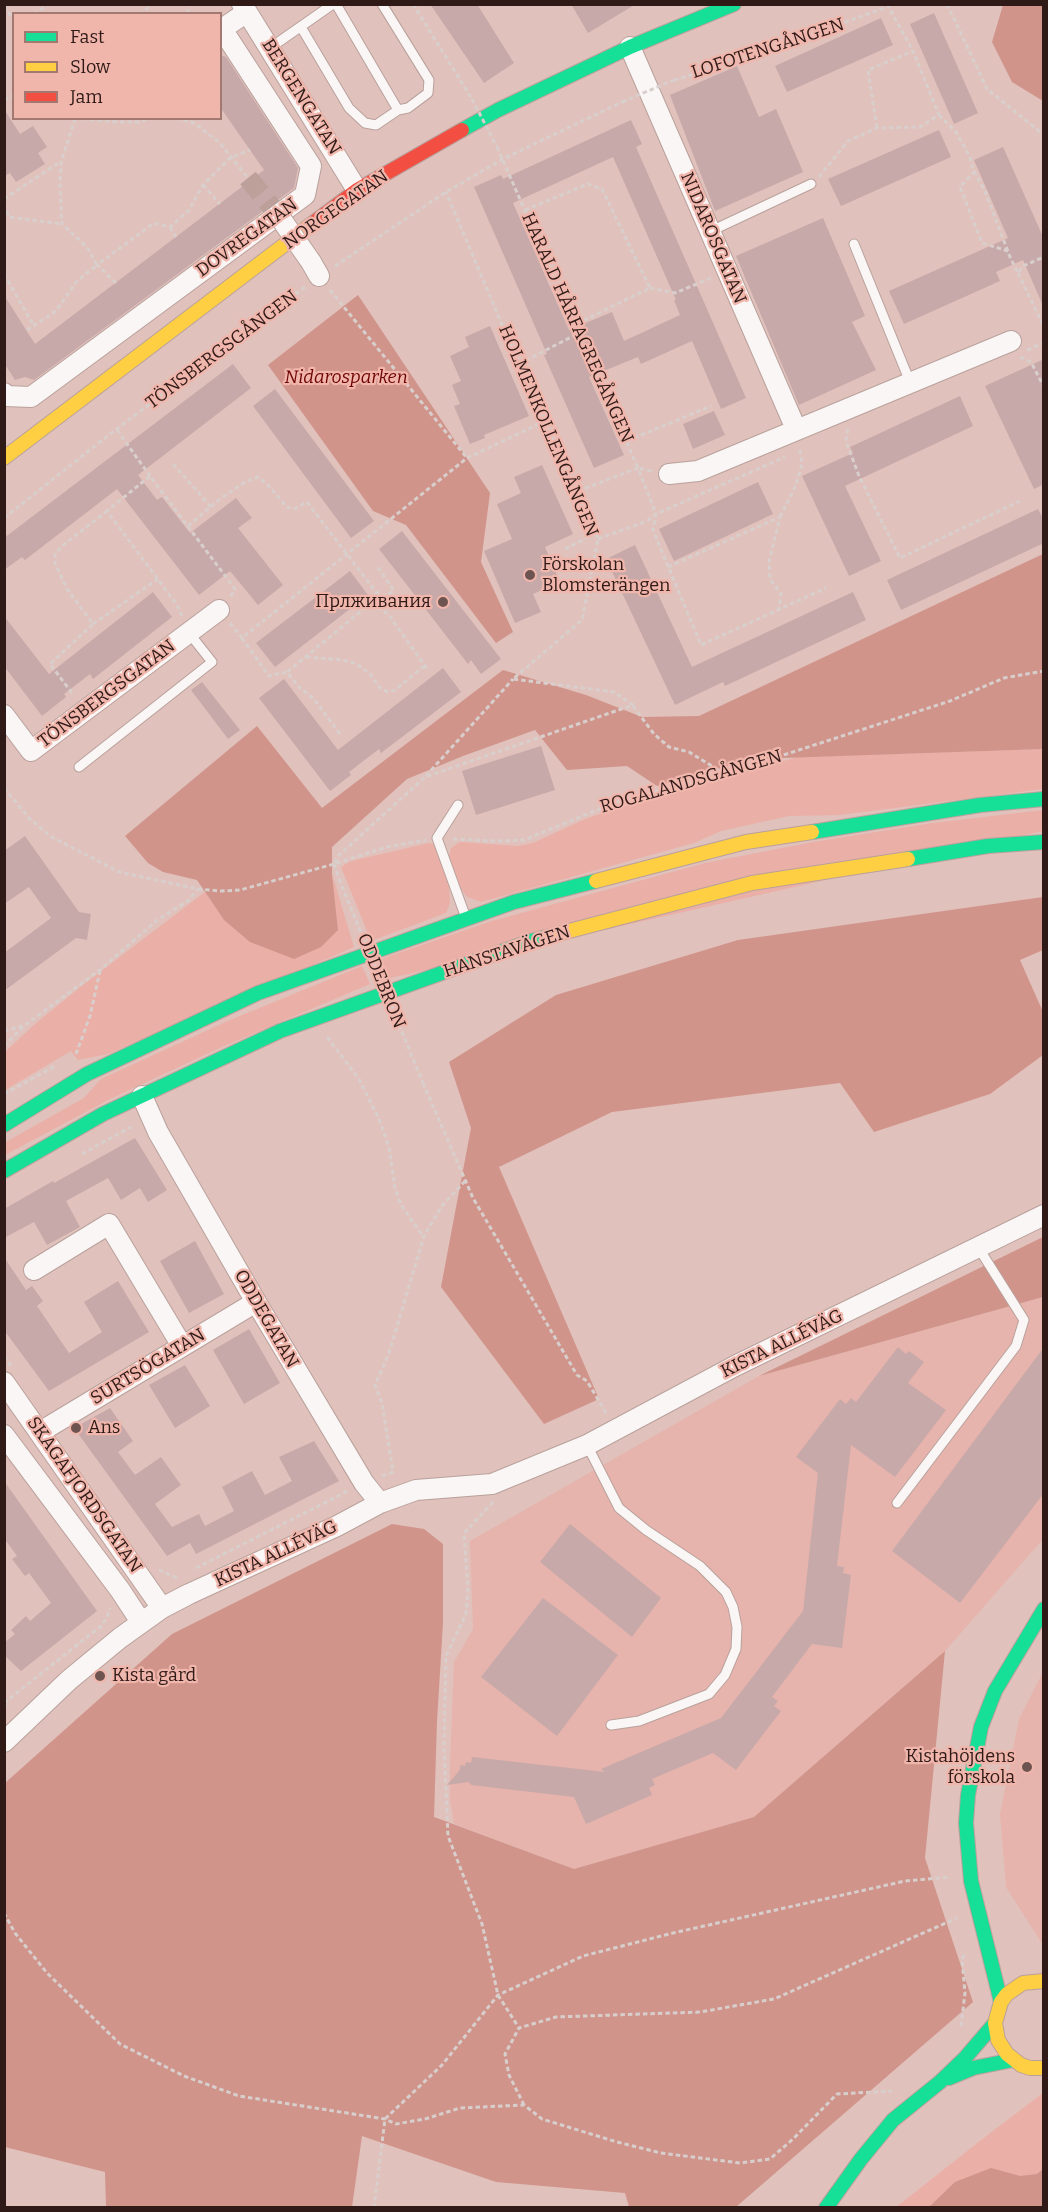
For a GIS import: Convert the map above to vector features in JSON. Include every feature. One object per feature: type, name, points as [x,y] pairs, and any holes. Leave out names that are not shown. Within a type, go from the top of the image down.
[{"type":"main road","name":"NORGEGATAN","points":[[7,451],[357,190],[498,110],[630,47],[734,4]]},
{"type":"main road","points":[[4,1125],[87,1074],[258,993],[514,902],[746,842],[980,805],[1044,799]]},
{"type":"main road","name":"HANSTAVÄGEN","points":[[4,1171],[103,1114],[280,1031],[531,941],[752,884],[988,846],[1044,842]]},
{"type":"main road","points":[[1001,2002],[971,1881],[966,1823],[973,1762],[981,1727],[994,1691],[1044,1609]]},
{"type":"main road","points":[[983,1931],[1006,1957]]},
{"type":"main road","points":[[1018,1969],[1038,1981]]},
{"type":"main road","points":[[826,2208],[861,2159],[893,2120],[940,2082],[965,2058],[995,2023],[1001,2002],[1014,1988],[1038,1981]]},
{"type":"main road","points":[[995,2023],[998,2040],[1013,2060],[1030,2068],[1044,2068]]},
{"type":"main road","points":[[940,2082],[973,2068],[1013,2060]]},
{"type":"street","name":"BERGENGATAN","points":[[245,8],[357,190]]},
{"type":"street","name":"DOVREGATAN","points":[[4,393],[6,396],[31,397],[305,195],[311,166],[222,29],[245,8]]},
{"type":"street","name":"NIDAROSGATAN","points":[[630,47],[796,429]]},
{"type":"street","points":[[279,216],[315,269]]},
{"type":"street","points":[[669,474],[698,471],[1011,340]]},
{"type":"street","name":"TÖNSBERGSGATAN","points":[[4,715],[32,752],[219,610]]},
{"type":"street","name":"ODDEGATAN","points":[[142,1096],[158,1132],[256,1302],[364,1483],[380,1503]]},
{"type":"street","name":"KISTA ALLÉVÄG","points":[[4,1742],[69,1680],[162,1608],[337,1526],[380,1503],[416,1490],[492,1484],[587,1445],[735,1366],[1044,1215]]},
{"type":"street","points":[[34,1270],[109,1224],[182,1346]]},
{"type":"street","name":"SURTSÖGATAN","points":[[40,1432],[256,1302]]},
{"type":"street","name":"SKAGAFJORDSGATAN","points":[[4,1382],[162,1608]]},
{"type":"street","name":"SKAGAFJORDSGATAN","points":[[4,1435],[120,1590],[141,1622]]},
{"type":"lane","points":[[270,48],[335,4],[398,110]]},
{"type":"lane","points":[[301,27],[349,108],[365,123],[376,125],[398,110],[408,108],[428,93],[429,80],[382,4]]},
{"type":"lane","points":[[711,231],[811,184]]},
{"type":"lane","points":[[854,244],[910,382]]},
{"type":"lane","points":[[79,767],[212,662],[189,633]]},
{"type":"lane","points":[[458,805],[437,838],[467,919]]},
{"type":"lane","points":[[897,1503],[1016,1346],[1024,1320],[978,1247]]},
{"type":"lane","points":[[587,1445],[619,1508],[646,1530],[700,1566],[726,1592],[733,1607],[737,1627],[736,1649],[725,1675],[708,1694],[639,1721],[611,1725]]},
{"type":"path","name":"HARALD HÅRFAGREGÅNGEN","points":[[413,4],[472,99],[503,159],[627,441],[656,514],[654,530],[701,645],[779,610]]},
{"type":"path","name":"LOFOTENGÅNGEN","points":[[503,159],[622,102],[674,80],[742,60],[896,4]]},
{"type":"path","points":[[947,4],[987,89],[1044,135]]},
{"type":"path","points":[[887,6],[913,51],[939,115],[956,132],[970,157],[1008,251],[1044,327]]},
{"type":"path","points":[[877,128],[868,70],[913,51]]},
{"type":"path","points":[[811,184],[826,171],[848,141],[877,128],[920,127],[939,115]]},
{"type":"path","points":[[62,225],[61,162],[75,120]]},
{"type":"path","points":[[89,120],[117,122],[144,120]]},
{"type":"path","points":[[183,120],[194,123],[219,142],[248,178]]},
{"type":"path","points":[[170,227],[189,210],[203,185],[230,158],[250,150]]},
{"type":"path","points":[[446,192],[503,159]]},
{"type":"path","points":[[61,162],[4,202],[9,217],[62,225],[87,248],[97,265],[116,283]]},
{"type":"path","points":[[975,171],[960,187],[982,243],[1008,251]]},
{"type":"path","points":[[525,210],[588,184],[602,189],[650,288]]},
{"type":"path","points":[[203,185],[220,204]]},
{"type":"path","name":"TÖNSBERGSGÅNGEN","points":[[4,518],[117,430],[315,269],[446,192]]},
{"type":"path","name":"HOLMENKOLLENGÅNGEN","points":[[425,777],[513,680],[582,620],[598,539],[578,491],[543,422],[446,192]]},
{"type":"path","points":[[27,330],[56,310],[77,281],[154,223],[170,227],[176,237]]},
{"type":"path","points":[[1018,273],[1023,266],[1044,257]]},
{"type":"path","points":[[315,269],[467,458]]},
{"type":"path","points":[[576,324],[650,288],[675,293],[727,270]]},
{"type":"path","points":[[4,274],[34,326]]},
{"type":"path","points":[[519,364],[579,333]]},
{"type":"path","points":[[1044,343],[1016,355],[1031,362],[1044,387]]},
{"type":"path","points":[[627,441],[711,406]]},
{"type":"path","points":[[840,411],[848,431],[846,441],[859,476],[900,558],[1020,501]]},
{"type":"path","points":[[242,638],[467,458],[543,422]]},
{"type":"path","points":[[117,430],[235,589],[219,610],[269,676],[287,672],[371,603],[377,597],[376,592]]},
{"type":"path","points":[[839,435],[848,431]]},
{"type":"path","points":[[779,610],[781,594],[770,579],[769,562],[780,517],[787,507],[802,464],[800,450],[810,447]]},
{"type":"path","points":[[598,539],[647,521],[656,514],[789,455]]},
{"type":"path","points":[[173,464],[210,507]]},
{"type":"path","points":[[578,491],[638,468],[669,474]]},
{"type":"path","points":[[93,624],[67,589],[55,563],[55,554],[150,476]]},
{"type":"path","points":[[188,526],[245,482],[258,477],[287,507],[294,509],[307,502],[376,592],[384,596],[394,591],[377,566]]},
{"type":"path","points":[[107,512],[177,605],[189,633]]},
{"type":"path","points":[[669,567],[780,517]]},
{"type":"path","points":[[565,549],[596,533]]},
{"type":"path","points":[[72,693],[50,664],[93,624],[158,579]]},
{"type":"path","points":[[779,610],[826,588]]},
{"type":"path","points":[[371,603],[388,614],[428,670]]},
{"type":"path","points":[[306,657],[355,663],[370,674],[380,688],[388,692],[395,690],[424,666]]},
{"type":"path","name":"ROGALANDSGÅNGEN","points":[[198,889],[240,890],[387,847],[437,838],[524,840],[619,801],[725,774],[950,701],[1004,678],[1044,671]]},
{"type":"path","points":[[287,672],[299,687],[313,698],[340,734]]},
{"type":"path","points":[[513,680],[614,692],[633,705],[654,734],[669,747],[689,752],[725,774]]},
{"type":"path","points":[[334,864],[338,857],[425,777],[633,705]]},
{"type":"path","points":[[4,788],[28,818],[50,836],[119,872],[198,889],[189,900],[156,921],[100,970],[25,1025],[4,1046]]},
{"type":"path","name":"ODDEBRON","points":[[334,864],[423,1083],[473,1198],[577,1375],[587,1381],[617,1431]]},
{"type":"path","points":[[76,1055],[90,1016],[100,970]]},
{"type":"path","points":[[392,1010],[403,1006]]},
{"type":"path","points":[[4,1031],[25,1025]]},
{"type":"path","points":[[326,1036],[359,1079],[379,1119],[401,1205],[424,1236]]},
{"type":"path","points":[[4,1094],[50,1068]]},
{"type":"path","points":[[390,1458],[382,1402],[375,1385],[389,1353],[424,1236],[442,1206],[466,1180]]},
{"type":"path","points":[[155,1568],[176,1579],[364,1483]]},
{"type":"path","points":[[492,1484],[503,1490],[464,1533],[468,1590],[466,1614],[446,1656],[444,1744],[448,1836],[483,1924],[498,1995],[519,2028]]},
{"type":"path","points":[[5,1708],[5,1702],[100,1626],[110,1608],[106,1599]]},
{"type":"path","points":[[374,2208],[385,2119],[442,2065],[498,1995],[583,1956],[905,1881],[951,1877]]},
{"type":"path","points":[[4,1913],[15,1934],[47,1973],[120,2044],[184,2076],[239,2096],[385,2119],[396,2124],[425,2119],[460,2108],[524,2105]]},
{"type":"path","points":[[896,2091],[837,2094],[770,2159],[740,2163],[661,2152],[617,2142],[542,2119],[524,2105],[509,2075],[505,2054],[519,2028],[556,2017],[700,2012],[774,1999],[961,1916]]},
{"type":"path","points":[[956,2034],[962,2025],[965,1993],[962,1959],[968,1945]]},
{"type":"shaded area","points":[[1043,749],[1043,789],[840,815],[789,816],[721,831],[694,843],[481,902],[467,897],[460,887],[449,856],[451,848],[460,842],[518,846],[533,843],[585,819],[623,806],[798,757]]},
{"type":"shaded area","points":[[1043,810],[1043,831],[386,979],[378,960],[492,921],[705,863],[813,842],[933,823]]},
{"type":"shaded area","points":[[429,843],[435,845],[449,885],[450,903],[446,913],[371,941],[341,867],[351,861]]},
{"type":"shaded area","points":[[332,874],[354,947],[108,1054],[78,1060],[71,1051],[5,1090],[5,1052],[79,988],[205,892],[224,920],[338,930]]},
{"type":"shaded area","points":[[362,966],[370,984],[222,1047],[110,1099],[5,1155],[4,1143],[84,1098],[101,1079],[230,1020]]},
{"type":"shaded area","points":[[1043,1297],[1043,1539],[945,1651],[754,1817],[574,1869],[454,1824],[450,1799],[450,1765],[454,1662],[473,1629],[470,1541],[759,1376]]},
{"type":"shaded area","name":"Kistahöjdens förskola","points":[[1043,1672],[1043,1945],[1006,1887],[1000,1814],[1019,1719]]},
{"type":"shaded area","points":[[1043,2093],[1043,2207],[895,2208],[985,2137]]},
{"type":"green space","points":[[1003,5],[1043,5],[1043,101],[1012,82],[992,42]]},
{"type":"green space","name":"Nidarosparken","points":[[358,295],[490,493],[481,562],[513,632],[496,643],[406,525],[373,511],[268,365]]},
{"type":"green space","points":[[1043,554],[1043,749],[754,759],[657,786],[627,766],[567,770],[535,730],[407,779],[332,847],[332,874],[338,930],[321,947],[294,959],[250,942],[224,920],[197,880],[163,872],[148,863],[125,836],[257,726],[322,808],[503,670],[586,695],[642,717],[699,716]]},
{"type":"green space","points":[[1043,897],[1043,950],[1020,960],[1043,1012],[1043,1055],[990,1094],[874,1132],[840,1083],[612,1112],[499,1167],[599,1399],[544,1424],[441,1287],[471,1128],[449,1062],[556,995],[738,940]]},
{"type":"green space","points":[[1043,1237],[1043,1297],[759,1376]]},
{"type":"green space","points":[[392,1524],[424,1529],[443,1544],[443,1623],[434,1817],[574,1869],[754,1817],[945,1651],[925,1858],[973,2002],[736,2207],[629,2207],[625,2193],[496,2182],[362,2136],[352,2207],[106,2207],[105,2172],[5,2147],[5,1783],[172,1634]]},
{"type":"green space","points":[[991,2168],[1020,2176],[1037,2174],[1043,2169],[1043,2207],[929,2207],[955,2182]]},
{"type":"building","points":[[430,4],[477,4],[514,63],[484,83]]},
{"type":"building","points":[[571,4],[636,4],[588,33]]},
{"type":"building","points":[[934,13],[978,113],[954,124],[910,24]]},
{"type":"building","points":[[881,18],[893,45],[787,92],[775,66]]},
{"type":"building","points":[[222,56],[226,57],[298,168],[294,188],[34,380],[25,377],[15,380],[4,363],[4,295],[35,344],[264,170],[222,110]]},
{"type":"building","points":[[737,66],[759,117],[776,109],[803,172],[715,211],[670,95]]},
{"type":"building","points":[[4,109],[20,134],[33,126],[47,147],[38,153],[45,164],[16,182],[10,173],[4,176]]},
{"type":"building","points":[[631,120],[642,144],[636,147],[746,398],[721,409],[692,341],[641,364],[638,357],[589,377],[624,455],[594,468],[474,187],[501,175],[503,179]],"holes":[[[613,157],[676,300],[674,300],[680,315],[624,341],[612,312],[569,330],[513,203]]]},
{"type":"building","points":[[939,130],[951,157],[841,206],[828,179]]},
{"type":"building","points":[[1003,147],[1044,239],[1044,308],[1023,260],[996,272],[1000,281],[904,324],[889,291],[1008,238],[974,160]]},
{"type":"building","points":[[823,218],[865,316],[852,322],[876,370],[799,405],[736,256]]},
{"type":"building","points":[[490,326],[529,416],[484,435],[485,438],[470,444],[454,406],[460,404],[452,385],[461,381],[450,356],[469,347],[465,337]]},
{"type":"building","points":[[1044,359],[1044,484],[1034,489],[985,386]]},
{"type":"building","points":[[233,364],[251,388],[138,475],[157,500],[162,497],[190,533],[236,498],[252,518],[238,528],[283,585],[258,605],[230,571],[199,595],[117,489],[25,560],[22,557],[4,570],[4,538]]},
{"type":"building","points":[[275,389],[374,521],[351,538],[253,406]]},
{"type":"building","points":[[960,396],[973,426],[845,486],[881,561],[849,576],[802,476],[853,453],[850,447]]},
{"type":"building","points":[[714,411],[725,435],[693,449],[683,424]]},
{"type":"building","points":[[542,465],[573,534],[545,547],[560,582],[533,594],[541,612],[515,623],[484,551],[512,539],[497,504],[521,493],[514,477]]},
{"type":"building","points":[[758,482],[773,514],[674,561],[659,529]]},
{"type":"building","points":[[1038,509],[1044,520],[1044,543],[901,610],[887,580]]},
{"type":"building","points":[[402,531],[501,659],[481,674],[471,660],[468,664],[379,549]]},
{"type":"building","points":[[635,545],[692,667],[853,592],[866,620],[725,686],[723,682],[675,705],[606,559]]},
{"type":"building","points":[[350,571],[368,595],[275,667],[256,643]]},
{"type":"building","points":[[153,592],[172,617],[93,679],[90,674],[64,694],[66,697],[42,716],[4,666],[4,616],[49,674]]},
{"type":"building","points":[[443,668],[461,692],[381,753],[379,749],[349,772],[351,775],[330,791],[259,698],[284,679],[338,750]]},
{"type":"building","points":[[202,682],[240,730],[228,739],[191,690]]},
{"type":"building","points":[[541,746],[555,790],[476,815],[462,771]]},
{"type":"building","points":[[25,836],[79,912],[91,914],[87,940],[76,938],[4,991],[4,953],[51,918],[29,887],[4,904],[4,851]]},
{"type":"building","points":[[135,1138],[167,1190],[148,1202],[140,1188],[121,1200],[108,1178],[66,1201],[80,1227],[47,1245],[34,1222],[4,1238],[4,1209]]},
{"type":"building","points":[[195,1241],[224,1294],[189,1313],[160,1261]]},
{"type":"building","points":[[4,1257],[26,1290],[32,1286],[43,1301],[37,1306],[69,1353],[102,1332],[84,1302],[118,1281],[149,1332],[49,1391],[4,1330]]},
{"type":"building","points":[[249,1329],[280,1383],[244,1404],[213,1350]]},
{"type":"building","points":[[898,1347],[906,1354],[909,1351],[924,1362],[908,1383],[946,1410],[895,1477],[851,1445],[837,1566],[844,1567],[843,1573],[851,1575],[842,1648],[812,1644],[772,1697],[778,1701],[774,1706],[781,1711],[736,1770],[713,1753],[652,1779],[655,1785],[649,1788],[652,1795],[586,1824],[574,1797],[471,1785],[469,1782],[447,1785],[460,1770],[460,1765],[465,1766],[466,1762],[471,1763],[472,1757],[605,1772],[601,1769],[721,1718],[803,1611],[818,1473],[796,1457],[840,1399],[846,1404],[851,1398],[856,1402]]},
{"type":"building","points":[[1044,1347],[1044,1493],[960,1603],[892,1551]]},
{"type":"building","points":[[185,1365],[210,1406],[175,1428],[149,1385]]},
{"type":"building","points":[[110,1408],[133,1441],[118,1452],[135,1475],[161,1457],[181,1485],[155,1504],[172,1527],[199,1514],[205,1526],[234,1511],[222,1487],[252,1471],[265,1495],[292,1481],[279,1457],[314,1441],[339,1481],[196,1554],[190,1543],[167,1556],[74,1428]]},
{"type":"building","points":[[4,1481],[97,1611],[21,1671],[4,1655],[4,1643],[15,1634],[11,1630],[26,1616],[30,1621],[51,1603],[29,1573],[25,1576],[12,1559],[17,1556],[4,1538]]},
{"type":"building","points":[[570,1524],[661,1598],[632,1637],[540,1562]]},
{"type":"building","points":[[543,1598],[618,1655],[557,1736],[481,1677]]},
{"type":"tunnel","points":[[248,178],[279,216]]},
{"type":"traffic: fast","points":[[462,130],[498,110],[630,47],[734,4]]},
{"type":"traffic: fast","points":[[812,832],[980,805],[1044,799]]},
{"type":"traffic: fast","points":[[908,859],[988,846],[1044,842]]},
{"type":"traffic: fast","points":[[4,1125],[87,1074],[258,993],[514,902],[596,881]]},
{"type":"traffic: fast","points":[[4,1171],[103,1114],[280,1031],[550,936]]},
{"type":"traffic: fast","points":[[1001,2002],[971,1881],[966,1823],[968,1795],[981,1727],[995,1691],[1044,1609]]},
{"type":"traffic: fast","points":[[826,2208],[861,2159],[893,2120],[940,2082],[965,2058],[995,2023]]},
{"type":"traffic: fast","points":[[949,2078],[973,2068],[1013,2060]]},
{"type":"traffic: slow","points":[[4,458],[309,226]]},
{"type":"traffic: slow","points":[[596,881],[746,842],[812,832]]},
{"type":"traffic: slow","points":[[550,936],[752,883],[908,859]]},
{"type":"traffic: slow","points":[[1044,1981],[1023,1983],[1007,1994],[1001,2002],[995,2023],[998,2040],[1007,2054],[1021,2065],[1030,2068],[1044,2068]]},
{"type":"traffic: jam","points":[[309,226],[357,190],[462,130]]},
{"type":"place","name":"Förskolan Blomsterängen","points":[[530,575]]},
{"type":"place","name":"Прлживания","points":[[443,602]]},
{"type":"place","name":"Ans","points":[[76,1428]]},
{"type":"place","name":"Kista gård","points":[[100,1676]]},
{"type":"place","name":"Kistahöjdens förskola","points":[[1027,1767]]}]
